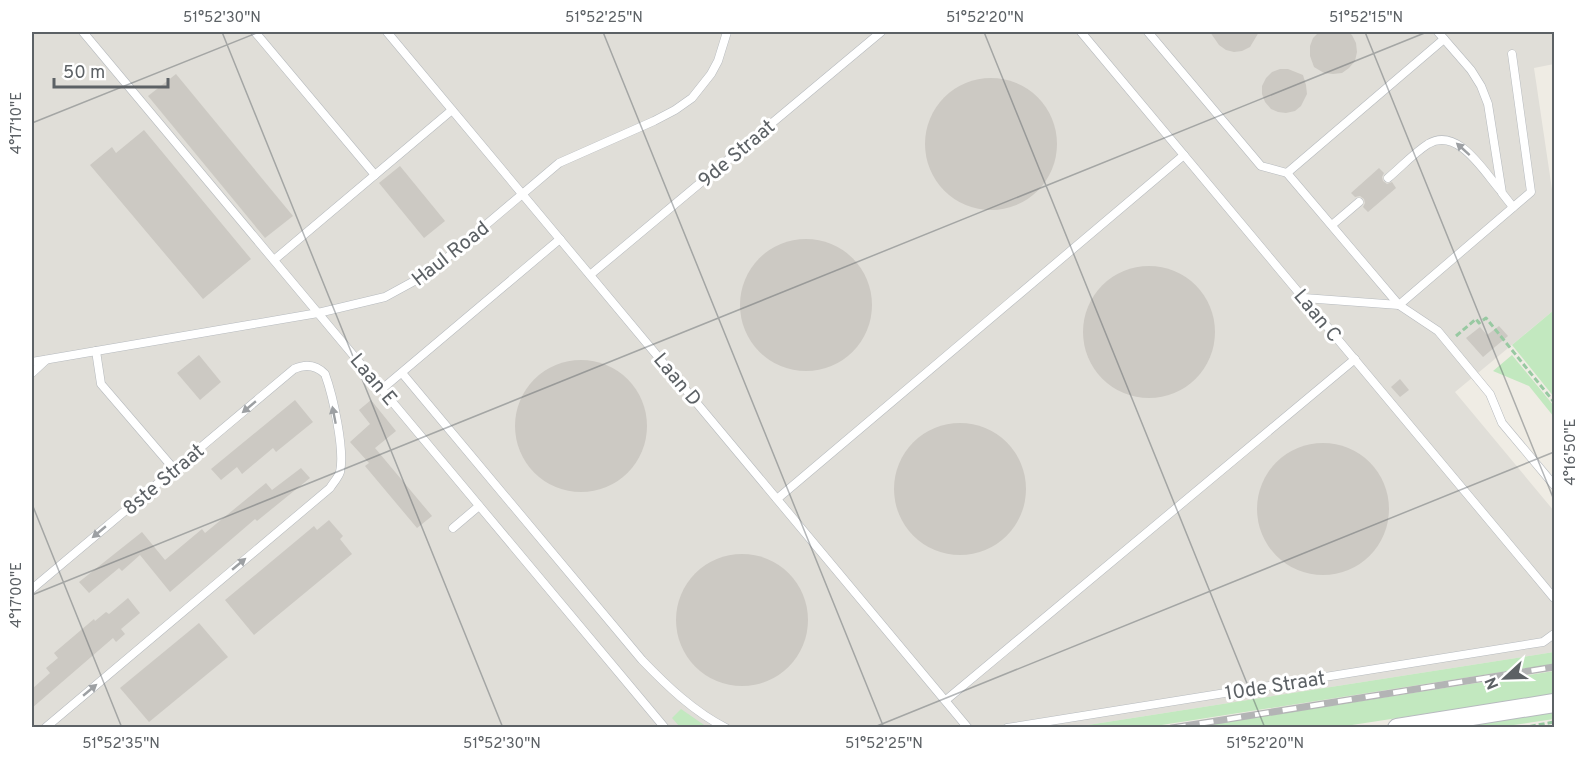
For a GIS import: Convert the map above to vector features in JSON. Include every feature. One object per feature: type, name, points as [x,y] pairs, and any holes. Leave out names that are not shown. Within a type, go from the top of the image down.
[{"type":"street","points":[[1397,728],[1554,703]]},
{"type":"lane","name":"Laan E","points":[[82,32],[665,728]]},
{"type":"lane","points":[[255,32],[375,175]]},
{"type":"lane","name":"Laan D","points":[[387,32],[524,192],[560,239],[968,728]]},
{"type":"lane","name":"Haul Road","points":[[32,362],[318,313],[385,297],[429,273],[559,163],[654,122],[692,98],[718,61],[727,32]]},
{"type":"lane","name":"9de Straat","points":[[590,275],[881,32]]},
{"type":"lane","name":"Laan C","points":[[1081,32],[1554,598]]},
{"type":"lane","points":[[1148,32],[1261,166],[1287,173],[1399,305],[1438,331],[1448,342],[1490,394],[1502,423],[1554,485]]},
{"type":"lane","points":[[1438,32],[1471,70],[1481,86],[1488,104],[1502,193]]},
{"type":"lane","points":[[1287,173],[1444,39]]},
{"type":"lane","points":[[1304,298],[1399,305],[1532,192],[1512,54]]},
{"type":"lane","points":[[274,260],[452,110]]},
{"type":"lane","points":[[1388,178],[1427,145],[1443,139],[1459,144],[1513,207]]},
{"type":"lane","points":[[777,499],[1184,155]]},
{"type":"lane","points":[[1332,225],[1359,202]]},
{"type":"lane","points":[[382,389],[560,239]]},
{"type":"lane","points":[[96,351],[101,384],[174,469]]},
{"type":"lane","points":[[946,700],[1355,359]]},
{"type":"lane","points":[[32,373],[47,360]]},
{"type":"lane","name":"8ste Straat","points":[[32,589],[294,369],[313,366],[325,374],[340,445],[339,475],[330,488],[45,728]]},
{"type":"lane","points":[[402,373],[642,660],[695,708],[726,728]]},
{"type":"lane","points":[[453,528],[480,506]]},
{"type":"lane","name":"10de Straat","points":[[1006,728],[1543,642],[1554,633]]},
{"type":"path","points":[[1448,342],[1476,319],[1479,323],[1486,318],[1554,402]]},
{"type":"path","points":[[1521,728],[1554,722]]},
{"type":"shaded area","points":[[32,32],[1554,32],[1554,64],[1534,68],[1554,203],[1554,310],[1455,392],[1554,511],[1554,652],[1075,727],[32,727]]},
{"type":"green space","points":[[1554,310],[1554,397],[1512,345]]},
{"type":"green space","points":[[1512,355],[1554,406],[1554,417],[1529,386],[1493,371]]},
{"type":"green space","points":[[1554,652],[1554,664],[1149,727],[1075,727]]},
{"type":"green space","points":[[1554,671],[1554,694],[1339,727],[1195,727]]},
{"type":"green space","points":[[681,709],[707,727],[680,727],[672,718]]},
{"type":"green space","points":[[1554,710],[1554,719],[1500,727],[1447,728]]},
{"type":"building","points":[[1210,32],[1259,32],[1250,47],[1234,52],[1219,45]]},
{"type":"building","points":[[1319,32],[1348,32],[1352,35],[1356,43],[1355,61],[1342,73],[1324,73],[1314,67],[1310,56],[1310,46],[1313,38]]},
{"type":"building","points":[[1288,69],[1303,75],[1307,94],[1301,106],[1295,111],[1286,113],[1271,109],[1262,94],[1262,86],[1266,78],[1272,72]]},
{"type":"building","points":[[176,74],[293,216],[265,238],[148,96]]},
{"type":"building","points":[[991,78],[1016,83],[1037,98],[1052,119],[1057,144],[1052,169],[1037,190],[1016,205],[991,210],[966,205],[945,190],[930,169],[925,144],[930,119],[945,98],[966,83]]},
{"type":"building","points":[[144,130],[251,259],[203,299],[90,165],[112,147],[116,153]]},
{"type":"building","points":[[400,166],[445,221],[424,238],[379,183]]},
{"type":"building","points":[[1379,168],[1384,173],[1383,181],[1387,184],[1392,182],[1396,188],[1368,212],[1363,207],[1364,199],[1360,196],[1355,197],[1351,193]]},
{"type":"building","points":[[806,239],[831,244],[852,259],[867,280],[872,305],[867,330],[852,351],[831,366],[806,371],[781,366],[760,351],[745,330],[740,305],[745,280],[760,259],[781,244]]},
{"type":"building","points":[[1149,266],[1174,271],[1195,286],[1210,307],[1215,332],[1210,357],[1195,378],[1174,393],[1149,398],[1124,393],[1103,378],[1088,357],[1083,332],[1088,307],[1103,286],[1124,271]]},
{"type":"building","points":[[1499,326],[1508,336],[1483,357],[1466,338],[1480,327],[1487,335]]},
{"type":"building","points":[[199,355],[221,382],[200,400],[177,373]]},
{"type":"building","points":[[581,360],[606,365],[627,380],[642,401],[647,426],[642,451],[627,472],[606,487],[581,492],[556,487],[535,472],[520,451],[515,426],[520,401],[535,380],[556,365]]},
{"type":"building","points":[[1400,379],[1409,390],[1400,397],[1391,387]]},
{"type":"building","points":[[295,400],[313,422],[276,452],[273,448],[242,474],[237,467],[221,480],[211,469]]},
{"type":"building","points":[[371,400],[396,431],[375,448],[432,516],[417,528],[365,466],[369,463],[350,442],[370,424],[359,410]]},
{"type":"building","points":[[960,423],[985,428],[1006,443],[1021,464],[1026,489],[1021,514],[1006,535],[985,550],[960,555],[935,550],[914,535],[899,514],[894,489],[899,464],[914,443],[935,428]]},
{"type":"building","points":[[1323,443],[1348,448],[1369,463],[1384,484],[1389,509],[1384,534],[1369,555],[1348,570],[1323,575],[1298,570],[1277,555],[1262,534],[1257,509],[1262,484],[1277,463],[1298,448]]},
{"type":"building","points":[[301,468],[310,478],[257,521],[255,519],[170,592],[140,555],[122,571],[119,568],[89,593],[79,582],[142,532],[165,560],[202,529],[205,533],[266,483],[272,490]]},
{"type":"building","points":[[329,520],[343,536],[340,539],[352,554],[254,635],[225,600],[314,526],[317,530]]},
{"type":"building","points":[[742,554],[767,559],[788,574],[803,595],[808,620],[803,645],[788,666],[767,681],[742,686],[717,681],[696,666],[681,645],[676,620],[681,595],[696,574],[717,559]]},
{"type":"building","points":[[128,598],[140,613],[121,629],[125,634],[116,642],[113,638],[32,708],[32,689],[50,673],[46,668],[58,658],[54,653],[94,619],[95,621],[106,612],[109,614]]},
{"type":"building","points":[[199,623],[228,657],[149,722],[120,688]]},
{"type":"railway","points":[[1172,728],[1554,667]]}]
